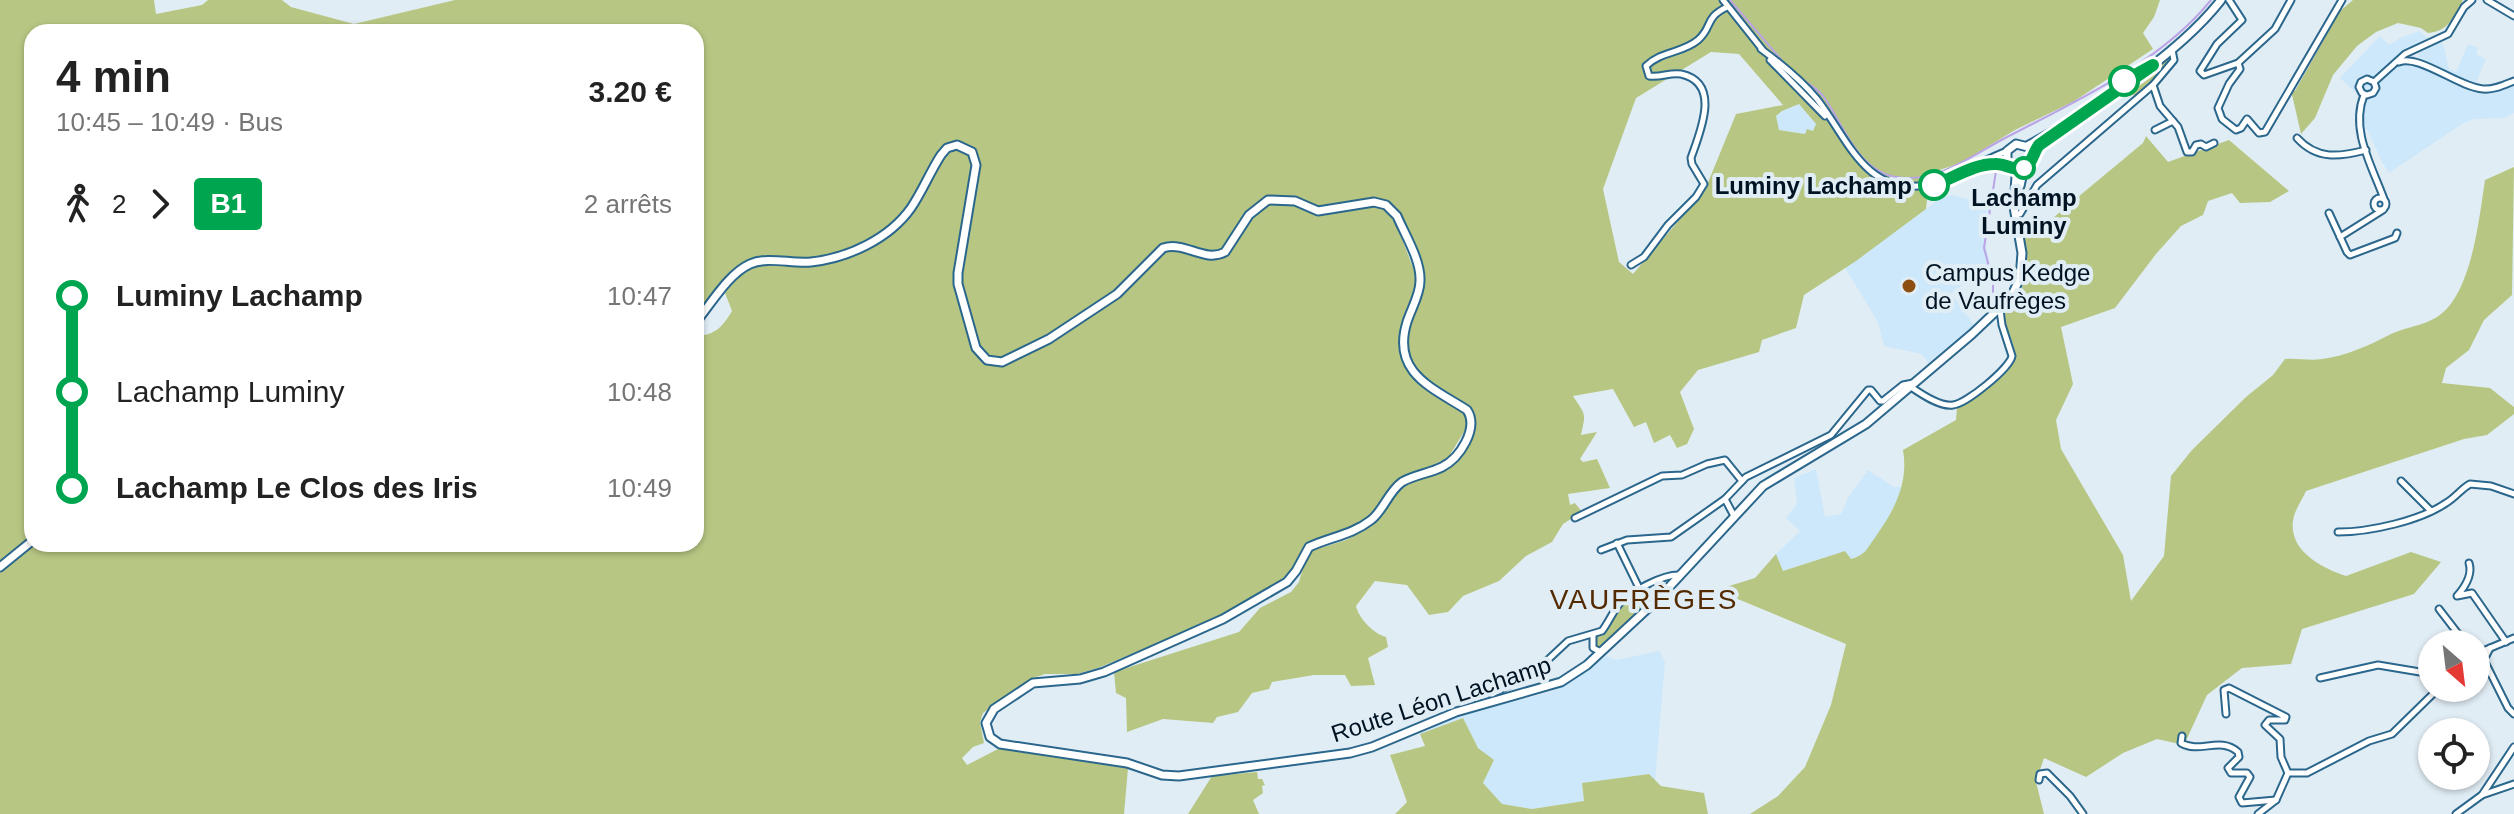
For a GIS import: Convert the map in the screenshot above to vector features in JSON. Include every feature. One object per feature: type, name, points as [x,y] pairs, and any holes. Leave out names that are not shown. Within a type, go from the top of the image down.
[{"type":"main road","points":[[2087,110],[2027,146],[2016,144],[2007,151],[2010,164],[2024,168],[2039,145],[2147,69],[2197,26],[2221,0]]},
{"type":"main road","name":"Route Léon Lachamp","points":[[704,312],[738,272],[748,265],[767,261],[828,259],[883,235],[913,205],[941,155],[947,148],[957,145],[972,152],[976,165],[958,284],[976,348],[984,358],[995,362],[1008,361],[1049,339],[1117,294],[1163,248],[1183,246],[1209,257],[1225,252],[1249,215],[1268,200],[1295,201],[1318,211],[1374,202],[1386,205],[1397,216],[1421,278],[1404,334],[1407,357],[1425,386],[1467,410],[1472,422],[1455,456],[1443,466],[1401,483],[1376,516],[1355,531],[1309,547],[1292,577],[1260,598],[1223,619],[1104,672],[1080,679],[1033,683],[990,713],[986,723],[987,733],[1000,744],[1127,763],[1168,776],[1285,763],[1372,747],[1456,712],[1548,688],[1572,676],[1681,575],[1770,480],[1866,424],[2000,310],[2018,284],[2022,269],[2017,181],[2010,164]]},
{"type":"main road","points":[[2027,146],[2032,156]]},
{"type":"main road","name":"Route Léon Lachamp","points":[[2018,214],[2024,168]]},
{"type":"main road","points":[[0,567],[24,548]]},
{"type":"street","points":[[1723,0],[1761,49],[1833,124],[1854,155],[1872,173],[1892,182],[1925,185],[2007,151]]},
{"type":"street","points":[[2229,0],[2242,20],[2217,44],[2200,71],[2204,75],[2238,63],[2275,29],[2291,0]]},
{"type":"street","points":[[2238,63],[2240,69],[2229,84],[2217,111],[2233,128],[2239,130],[2247,119],[2262,134],[2342,0]]},
{"type":"street","points":[[2374,82],[2409,51],[2448,34],[2464,7],[2472,0]]},
{"type":"street","points":[[2487,0],[2514,16]]},
{"type":"street","points":[[1631,265],[1644,257],[1704,184],[1691,158],[1706,113],[1701,89],[1696,80],[1681,74],[1649,76],[1646,66],[1659,56],[1696,42],[1714,14],[1727,7]]},
{"type":"street","points":[[2417,47],[2414,56],[2417,62]]},
{"type":"street","points":[[2018,214],[2037,185],[2153,85],[2175,59],[2170,48]]},
{"type":"street","points":[[2409,51],[2409,57],[2417,62],[2453,80],[2482,89],[2496,88],[2514,81]]},
{"type":"street","points":[[2390,67],[2403,60],[2417,62]]},
{"type":"street","points":[[2340,237],[2386,205],[2359,130],[2361,82],[2367,79],[2374,82]]},
{"type":"street","points":[[2362,100],[2375,91],[2374,82]]},
{"type":"street","points":[[2153,85],[2160,106],[2178,127],[2187,152],[2192,152],[2196,145],[2206,147],[2214,143]]},
{"type":"street","points":[[2155,130],[2173,121]]},
{"type":"street","points":[[2297,138],[2308,149],[2323,155],[2341,156],[2366,150]]},
{"type":"street","points":[[1991,158],[2010,164]]},
{"type":"street","points":[[2383,210],[2375,208],[2374,203],[2378,198],[2384,199]]},
{"type":"street","points":[[2329,213],[2347,252],[2353,255],[2395,238],[2397,233]]},
{"type":"street","points":[[1601,550],[1640,538],[1671,537],[1725,499],[1742,481],[1827,438],[1868,390],[1883,401],[1903,385],[1913,385],[1941,403],[1952,406],[1964,401],[2006,368],[2012,356],[2000,310]]},
{"type":"street","points":[[1575,518],[1653,480],[1682,475],[1725,460],[1742,481]]},
{"type":"street","points":[[2401,481],[2431,511]]},
{"type":"street","points":[[2338,532],[2378,529],[2431,511],[2470,484],[2491,486],[2514,494]]},
{"type":"street","points":[[1725,499],[1734,516]]},
{"type":"street","points":[[1617,543],[1640,590]]},
{"type":"street","points":[[2469,563],[2471,568],[2465,586],[2457,596],[2472,593],[2506,642]]},
{"type":"street","name":"Route Léon Lachamp","points":[[1593,636],[1606,627],[1618,605],[1640,590],[1674,575],[1681,575]]},
{"type":"street","points":[[2439,609],[2455,630]]},
{"type":"street","points":[[1492,694],[1536,671],[1568,641],[1593,636],[1593,648],[1601,652]]},
{"type":"street","points":[[2490,648],[2514,638]]},
{"type":"street","points":[[2320,678],[2378,665],[2418,672]]},
{"type":"street","points":[[2490,672],[2514,714]]},
{"type":"street","points":[[2226,714],[2224,690],[2229,688],[2283,714],[2285,720],[2269,720],[2265,725],[2280,739],[2281,757],[2288,773]]},
{"type":"street","points":[[2258,814],[2276,800],[2288,773],[2307,773],[2369,741],[2392,734],[2425,702]]},
{"type":"street","points":[[2182,736],[2181,743],[2188,747],[2214,743],[2231,746],[2238,752],[2239,757],[2228,768],[2231,773],[2247,773],[2250,777],[2239,797],[2242,803],[2276,800]]},
{"type":"street","points":[[2482,795],[2514,747]]},
{"type":"street","points":[[2039,780],[2040,774],[2047,773],[2083,814]]},
{"type":"street","points":[[2456,814],[2482,795],[2514,784]]},
{"type":"shaded area","points":[[2419,31],[2428,38],[2408,48],[2415,57],[2418,59],[2419,50],[2440,42],[2444,46],[2449,69],[2456,72],[2468,44],[2478,48],[2476,54],[2486,59],[2473,90],[2498,91],[2514,84],[2514,113],[2504,118],[2474,119],[2462,124],[2389,173],[2367,129],[2362,129],[2365,102],[2340,78],[2380,36],[2389,45]]},
{"type":"shaded area","points":[[1799,104],[1816,124],[1813,132],[1805,134],[1779,130],[1775,117]]},
{"type":"shaded area","name":"Campus Kedge de Vaufrèges","points":[[1952,195],[1990,204],[1985,241],[1991,273],[1971,279],[1951,293],[1974,325],[1929,364],[1922,354],[1884,346],[1878,322],[1845,268],[1941,198]]},
{"type":"shaded area","points":[[1816,469],[1825,517],[1841,514],[1848,498],[1868,470],[1894,487],[1902,487],[1892,515],[1867,553],[1851,559],[1845,551],[1782,571],[1776,554],[1800,531],[1786,518],[1797,504],[1794,478]]},
{"type":"shaded area","points":[[1659,651],[1665,662],[1655,781],[1648,774],[1582,784],[1584,801],[1532,809],[1501,804],[1483,783],[1494,760],[1478,748],[1463,718],[1419,732],[1460,715],[1550,692],[1574,680],[1606,656],[1616,660]]},
{"type":"green space","points":[[0,0],[154,0],[156,14],[202,5],[208,0],[282,0],[291,7],[354,24],[24,24],[24,544],[0,564]]},
{"type":"green space","points":[[455,0],[2160,0],[2154,17],[2143,33],[2153,49],[2073,102],[2015,130],[1961,163],[1930,173],[1926,209],[1804,295],[1796,328],[1762,340],[1759,352],[1698,370],[1680,392],[1694,429],[1687,444],[1677,448],[1670,435],[1654,443],[1646,422],[1634,427],[1613,389],[1573,396],[1584,414],[1581,435],[1597,432],[1580,459],[1583,462],[1597,459],[1610,488],[1568,494],[1570,505],[1575,503],[1582,512],[1563,524],[1552,542],[1526,556],[1499,581],[1463,596],[1448,612],[1429,615],[1407,585],[1375,581],[1356,606],[1368,625],[1386,637],[1388,647],[1368,658],[1375,685],[1351,686],[1345,675],[1314,675],[1272,682],[1269,689],[1252,693],[1238,712],[1217,717],[1213,723],[1163,719],[1127,732],[1126,698],[1116,693],[1114,672],[1239,632],[1260,608],[1291,592],[1299,582],[1307,554],[1346,540],[1372,526],[1409,482],[1444,469],[1473,429],[1474,416],[1469,408],[1427,384],[1409,356],[1409,325],[1423,284],[1400,215],[1387,203],[1318,208],[1296,198],[1268,198],[1247,213],[1224,250],[1210,254],[1184,244],[1162,245],[1116,292],[1048,337],[1007,358],[995,360],[986,356],[979,347],[961,284],[960,273],[978,165],[976,156],[966,145],[957,143],[941,157],[926,174],[908,207],[876,237],[858,246],[818,256],[754,260],[704,309],[704,24],[354,24]],"holes":[[[1711,52],[1739,54],[1783,105],[1736,114],[1705,190],[1633,274],[1619,262],[1603,189],[1636,98]],[[1799,104],[1816,124],[1813,131],[1807,129],[1805,134],[1779,130],[1776,116]]]},
{"type":"green space","points":[[2353,0],[2463,0],[2450,22],[2435,32],[2428,33],[2421,28],[2398,23],[2376,32],[2357,46],[2333,75],[2315,118],[2301,134],[2291,90],[2295,91],[2340,11]]},
{"type":"green space","points":[[2167,60],[2169,62],[2139,94],[2110,99]]},
{"type":"green space","points":[[2146,136],[2168,162],[2229,140],[2289,191],[2270,202],[2240,203],[2232,193],[2208,201],[2203,215],[2181,226],[2115,308],[2061,327],[2073,384],[2056,420],[2061,449],[2123,555],[2131,601],[2164,556],[2171,476],[2192,450],[2273,375],[2285,359],[2318,360],[2340,355],[2437,317],[2449,306],[2466,274],[2485,180],[2514,167],[2512,295],[2484,320],[2469,350],[2446,368],[2442,383],[2490,388],[2514,407],[2514,414],[2487,435],[2464,439],[2306,491],[2294,517],[2296,541],[2309,557],[2346,576],[2411,552],[2441,562],[2414,594],[2302,629],[2291,664],[2242,668],[2207,695],[2184,745],[2157,739],[2123,753],[2086,777],[2044,758],[2036,782],[2044,814],[1750,814],[1778,796],[1805,767],[1831,705],[1846,644],[1716,590],[1755,578],[1776,554],[1783,571],[1845,551],[1851,559],[1865,552],[1898,498],[1904,475],[1903,450],[1956,420],[1957,407],[1990,386],[2013,364],[2015,353],[2004,314],[2019,293],[2026,275],[2022,230],[2031,236],[2143,143]]},
{"type":"green space","points":[[957,149],[969,154],[972,165],[954,272],[973,350],[985,363],[999,366],[1051,342],[1119,297],[1165,251],[1181,251],[1211,258],[1227,255],[1252,217],[1270,204],[1294,204],[1318,215],[1374,206],[1384,208],[1394,218],[1417,278],[1401,334],[1401,351],[1407,368],[1423,388],[1468,418],[1467,427],[1448,458],[1399,480],[1373,513],[1353,527],[1305,545],[1291,571],[1279,582],[1216,619],[1098,668],[1077,674],[1045,674],[1033,678],[983,713],[980,722],[984,743],[973,747],[962,758],[967,765],[1000,748],[1128,768],[1124,814],[0,814],[0,572],[25,552],[704,552],[704,335],[718,329],[732,311],[725,293],[753,267],[763,264],[802,266],[827,263],[866,249],[889,235],[906,219],[949,153]]},
{"type":"green space","points":[[1669,582],[1602,646],[1597,646],[1596,638],[1607,629],[1623,603]]},
{"type":"green space","points":[[1463,718],[1478,748],[1494,760],[1483,783],[1502,804],[1532,809],[1584,801],[1582,783],[1649,774],[1661,786],[1704,793],[1708,814],[1395,814],[1407,802],[1390,755],[1425,746],[1420,734]]},
{"type":"green space","points":[[1257,772],[1258,779],[1262,779],[1265,785],[1262,786],[1263,793],[1253,800],[1259,814],[1188,814],[1212,776]]},
{"type":"waterway","points":[[1730,0],[1784,63]]},
{"type":"waterway","points":[[1800,78],[1824,97],[1853,145],[1871,166],[1896,177],[1927,176],[1955,166],[2117,78],[2168,42],[2211,0]]},
{"type":"waterway","points":[[1993,308],[1993,281],[1984,248],[1996,171]]},
{"type":"bus line","name":"B1","points":[[1934,185],[1987,165],[2024,168],[2039,145],[2153,65],[2124,81]]},
{"type":"place","name":"Lachamp Luminy","points":[[2024,168]]},
{"type":"place","name":"Luminy Lachamp","points":[[1934,185]]},
{"type":"place","name":"Campus Kedge de Vaufrèges","points":[[1909,286]]},
{"type":"district","name":"VAUFRÈGES","points":[[1644,599]]}]
